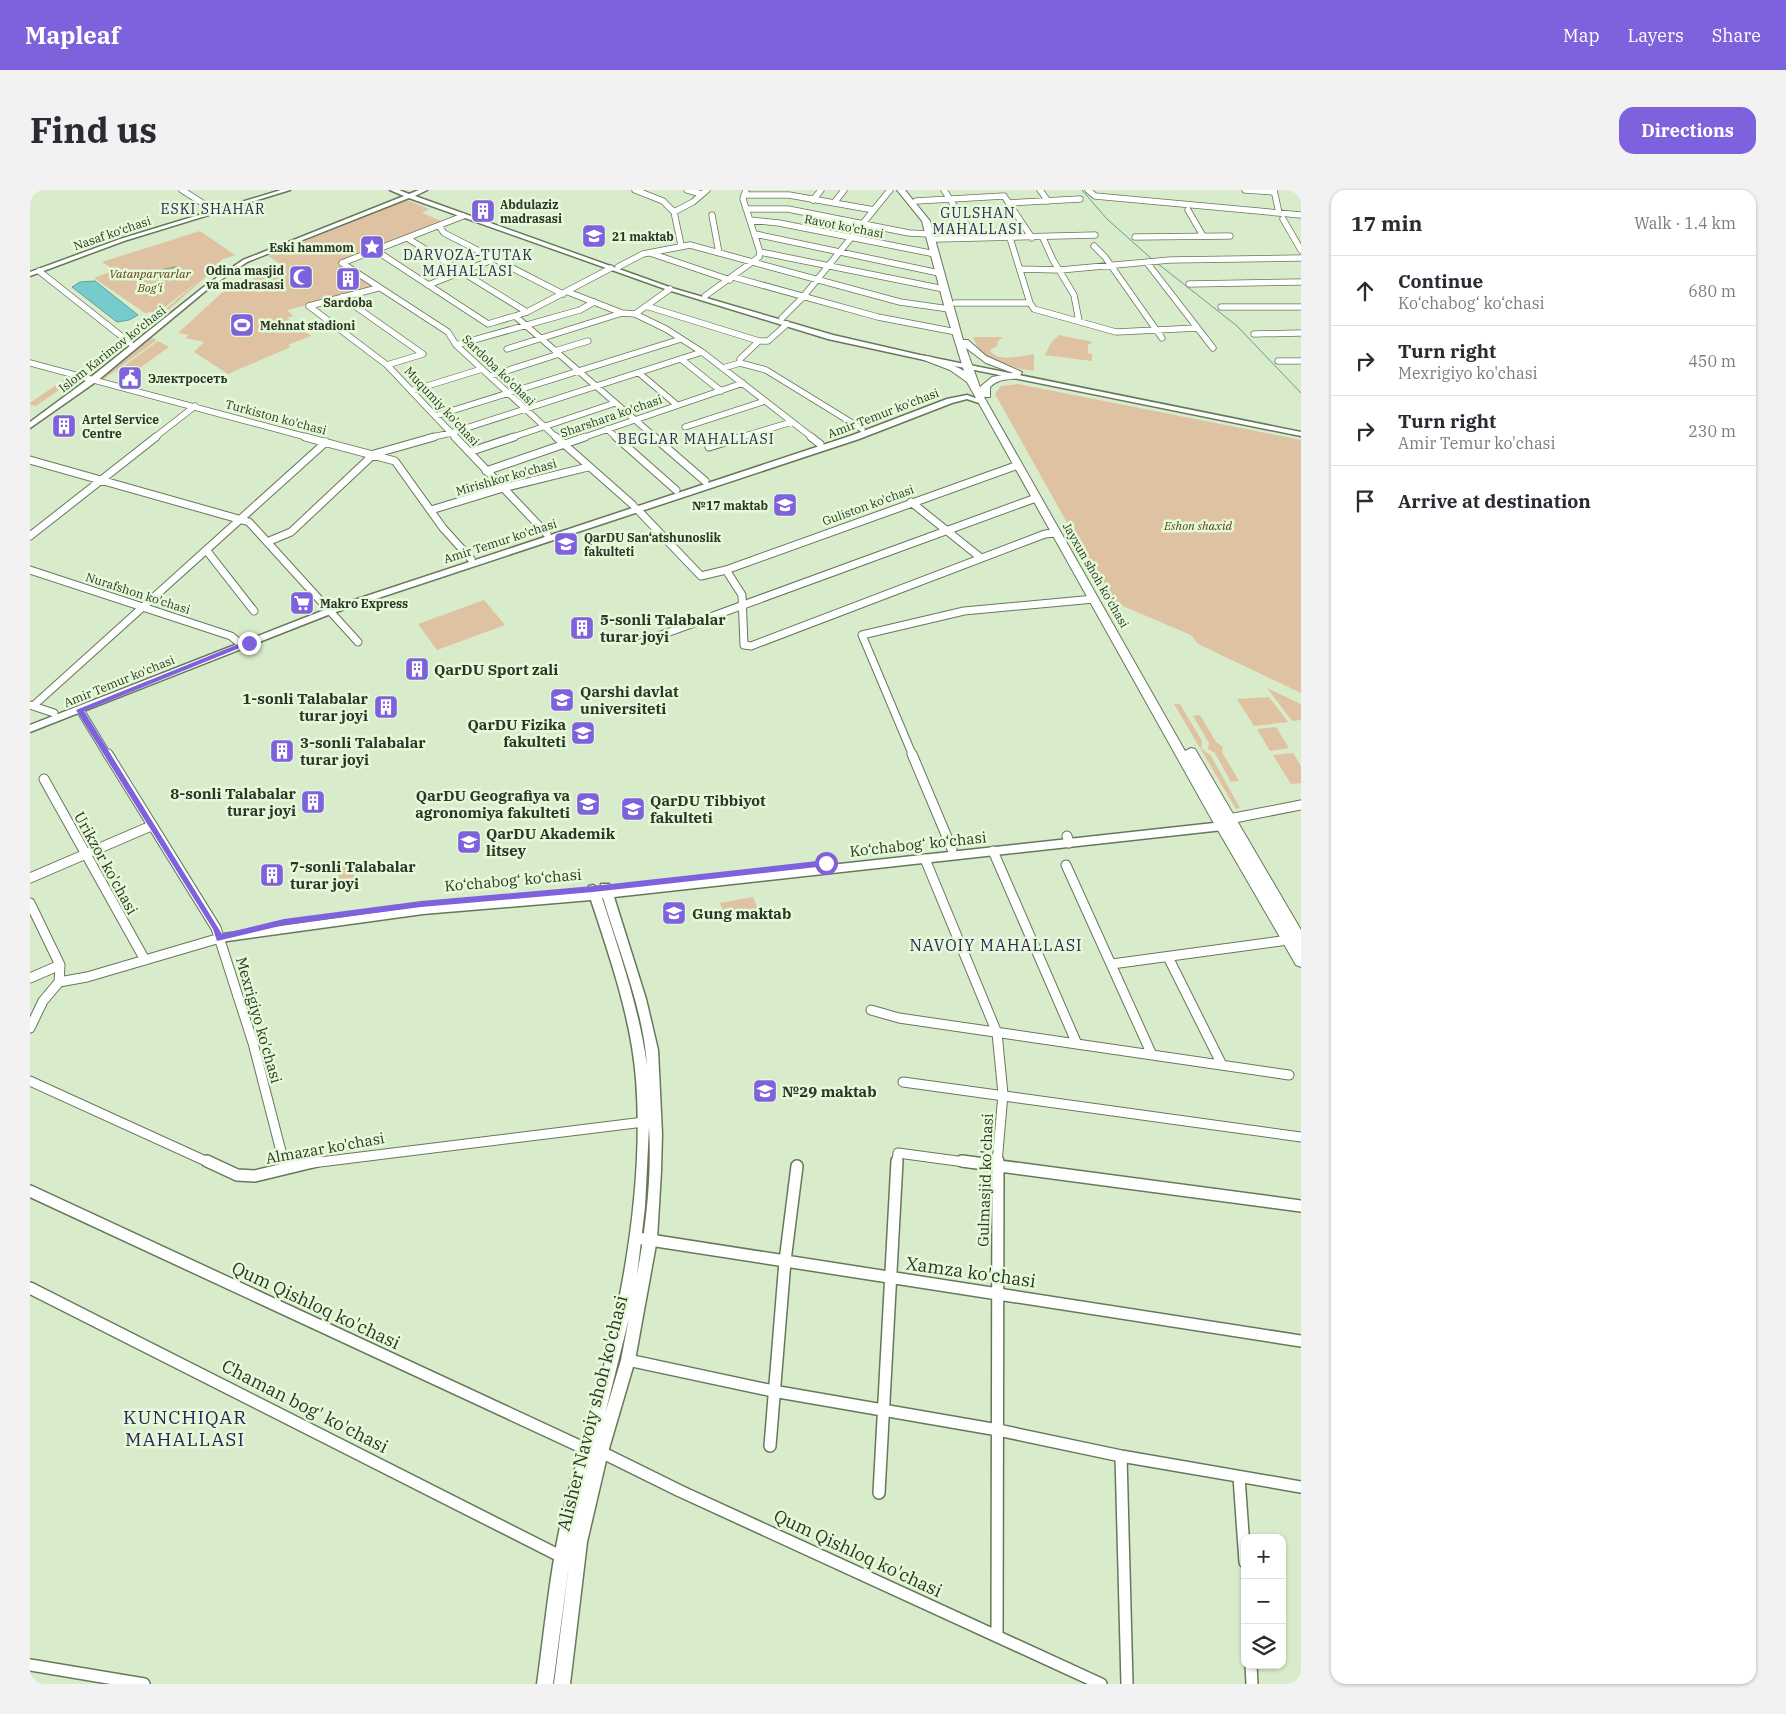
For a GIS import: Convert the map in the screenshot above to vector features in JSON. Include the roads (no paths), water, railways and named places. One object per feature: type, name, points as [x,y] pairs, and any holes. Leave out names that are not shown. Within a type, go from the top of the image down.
[{"type":"highway","name":"Jayxun shoh ko'chasi","points":[[901,190],[921,213],[933,236],[934,254],[944,289],[952,306]]},
{"type":"highway","name":"Jayxun shoh ko'chasi","points":[[906,190],[930,221],[960,339],[984,399],[1036,498],[1099,602]]},
{"type":"highway","points":[[933,356],[945,356],[956,353],[960,339],[985,362],[1017,374]]},
{"type":"highway","points":[[920,357],[953,368],[972,383]]},
{"type":"highway","name":"Jayxun shoh ko'chasi","points":[[969,365],[972,383],[984,399],[1184,749],[1301,962]]},
{"type":"highway","points":[[984,399],[985,386],[990,381],[1017,374]]},
{"type":"highway","name":"Jayxun shoh ko'chasi","points":[[1225,823],[1297,929],[1301,942]]},
{"type":"main road","name":"Nasaf ko‘chasi","points":[[30,274],[122,240],[278,190]]},
{"type":"main road","name":"Nasaf ko‘chasi","points":[[30,270],[127,235],[286,190]]},
{"type":"main road","points":[[393,190],[409,193],[505,230]]},
{"type":"main road","name":"Islom Karimov ko‘chasi","points":[[30,418],[194,294],[253,257],[409,193],[424,190]]},
{"type":"main road","points":[[409,193],[464,216],[688,293],[787,324],[920,357],[1301,429]]},
{"type":"main road","points":[[615,267],[670,289],[705,296],[853,338],[969,365]]},
{"type":"main road","name":"Islom Karimov ko‘chasi","points":[[30,426],[94,379],[194,294]]},
{"type":"main road","points":[[1017,374],[1301,434]]},
{"type":"main road","name":"Amir Temur ko'chasi","points":[[30,729],[329,608],[635,507],[676,490],[820,444],[958,393],[972,383]]},
{"type":"main road","name":"Amir Temur ko'chasi","points":[[30,722],[237,641],[471,558],[856,437],[958,398],[984,399]]},
{"type":"main road","name":"Ko‘chabog‘ ko‘chasi","points":[[220,938],[423,910],[1225,823]]},
{"type":"main road","name":"Ko‘chabog‘ ko‘chasi","points":[[600,891],[925,859],[951,852],[992,852],[1068,839]]},
{"type":"main road","name":"Alisher Navoiy shoh ko'chasi","points":[[562,1684],[579,1542],[595,1451],[613,1357],[643,1238],[644,1122],[639,1053],[600,891]]},
{"type":"main road","name":"Alisher Navoiy shoh ko'chasi","points":[[545,1682],[562,1557],[595,1451],[628,1360],[656,1134],[652,1050],[640,999],[600,891]]},
{"type":"street","points":[[182,190],[213,210]]},
{"type":"street","points":[[635,190],[663,202],[674,212],[681,245]]},
{"type":"street","points":[[687,190],[702,194]]},
{"type":"street","points":[[674,212],[693,202],[707,190]]},
{"type":"street","points":[[781,195],[786,190]]},
{"type":"street","points":[[813,200],[821,190]]},
{"type":"street","points":[[834,203],[844,190]]},
{"type":"street","points":[[782,318],[803,297],[827,265],[890,190]]},
{"type":"street","points":[[944,190],[974,238]]},
{"type":"street","points":[[1002,190],[1032,238]]},
{"type":"street","points":[[1040,190],[1048,201]]},
{"type":"street","points":[[1088,190],[1095,196],[1301,215]]},
{"type":"street","points":[[1245,190],[1274,191],[1279,213]]},
{"type":"street","points":[[705,296],[732,279],[759,257],[760,252],[746,210],[745,193],[781,195],[874,210]]},
{"type":"street","points":[[916,201],[1004,196]]},
{"type":"street","points":[[1009,203],[1080,199]]},
{"type":"street","points":[[746,210],[788,209],[933,236],[1043,238],[1095,235]]},
{"type":"street","points":[[1188,210],[1203,236]]},
{"type":"street","points":[[712,214],[720,253]]},
{"type":"street","points":[[375,250],[464,216]]},
{"type":"street","points":[[1284,219],[1301,250]]},
{"type":"street","name":"Ravot ko'chasi","points":[[750,220],[779,223],[934,254]]},
{"type":"street","points":[[439,226],[444,233],[492,260],[565,293],[622,313],[635,314],[681,339],[702,352],[820,444]]},
{"type":"street","points":[[755,234],[940,273]]},
{"type":"street","points":[[1135,237],[1230,236]]},
{"type":"street","points":[[407,238],[527,312]]},
{"type":"street","points":[[1010,238],[1030,303],[1034,309],[1116,332],[1197,328]]},
{"type":"street","points":[[1043,238],[1060,270],[1074,290],[1078,303],[1078,321]]},
{"type":"street","points":[[375,250],[488,324],[527,312],[615,267],[648,253],[681,245],[698,246],[900,302],[952,306],[1030,303]]},
{"type":"street","points":[[1094,246],[1111,266],[1162,338]]},
{"type":"street","name":"Sardoba ko'chasi","points":[[375,250],[342,263],[448,332],[456,346],[524,410],[635,507],[701,576],[726,570]]},
{"type":"street","points":[[760,252],[944,289]]},
{"type":"street","points":[[648,253],[732,279],[960,339]]},
{"type":"street","points":[[1020,269],[1060,270],[1161,262],[1301,258]]},
{"type":"street","points":[[428,285],[492,260]]},
{"type":"street","points":[[1151,263],[1213,348]]},
{"type":"street","points":[[39,271],[130,343]]},
{"type":"street","points":[[1189,284],[1301,282]]},
{"type":"street","points":[[342,298],[378,288]]},
{"type":"street","points":[[635,314],[670,289]]},
{"type":"street","points":[[342,298],[423,354],[387,365]]},
{"type":"street","name":"Muqumiy ko'chasi","points":[[342,298],[309,306],[387,365],[547,534]]},
{"type":"street","points":[[456,346],[580,310],[594,302]]},
{"type":"street","points":[[646,306],[759,340],[768,341],[772,339],[787,324]]},
{"type":"street","points":[[1221,307],[1301,307]]},
{"type":"street","points":[[508,350],[622,313]]},
{"type":"street","points":[[515,316],[705,481]]},
{"type":"street","points":[[1254,334],[1301,334]]},
{"type":"street","points":[[435,416],[681,339]]},
{"type":"street","points":[[740,363],[740,359],[759,340]]},
{"type":"street","points":[[490,376],[588,341]]},
{"type":"street","points":[[267,542],[291,532],[374,454],[451,433],[702,352]]},
{"type":"street","points":[[682,359],[721,391]]},
{"type":"street","points":[[1278,361],[1301,361]]},
{"type":"street","name":"Turkiston ko'chasi","points":[[30,363],[374,454],[400,465],[443,528],[471,558]]},
{"type":"street","points":[[723,368],[740,363],[766,370],[862,429]]},
{"type":"street","points":[[411,390],[482,369]]},
{"type":"street","points":[[639,373],[677,405]]},
{"type":"street","name":"Sharshara ko'chasi","points":[[486,471],[742,383]]},
{"type":"street","points":[[684,427],[766,402]]},
{"type":"street","points":[[469,452],[614,403]]},
{"type":"street","points":[[30,536],[194,406]]},
{"type":"street","points":[[709,447],[792,422]]},
{"type":"street","points":[[607,429],[676,490]]},
{"type":"street","points":[[54,713],[31,705],[242,520],[326,442]]},
{"type":"street","points":[[30,460],[249,522],[358,642]]},
{"type":"street","name":"Guliston ko'chasi","points":[[726,570],[1018,464]]},
{"type":"street","name":"Mirishkor ko'chasi","points":[[431,510],[502,488],[588,467]]},
{"type":"street","points":[[642,642],[1036,498]]},
{"type":"street","points":[[911,502],[981,558]]},
{"type":"street","points":[[726,570],[742,594],[744,645],[751,646],[1045,534],[1056,532]]},
{"type":"street","points":[[207,551],[254,611]]},
{"type":"street","name":"Nurafshon ko'chasi","points":[[30,570],[231,636],[237,641]]},
{"type":"street","points":[[951,852],[862,635],[964,611],[1099,602]]},
{"type":"street","name":"Mexrigiyo ko'chasi","points":[[80,710],[216,928],[252,1044],[285,1167]]},
{"type":"street","name":"Urikzor ko'chasi","points":[[44,779],[145,960]]},
{"type":"street","points":[[1225,823],[1301,805]]},
{"type":"street","points":[[30,878],[151,826]]},
{"type":"street","points":[[992,852],[1077,1044]]},
{"type":"street","name":"Gulmasjid ko'chasi","points":[[925,859],[997,1033],[1003,1094],[997,1168],[997,1636]]},
{"type":"street","points":[[1066,865],[1152,1055]]},
{"type":"street","points":[[30,903],[60,965],[59,982],[43,1002],[30,1028]]},
{"type":"street","name":"Ko‘chabog‘ ko‘chasi","points":[[59,982],[86,978],[220,938]]},
{"type":"street","points":[[1112,964],[1288,940]]},
{"type":"street","points":[[1168,957],[1219,1055],[1222,1065]]},
{"type":"street","points":[[30,978],[60,965]]},
{"type":"street","points":[[871,1010],[899,1018],[1289,1075]]},
{"type":"street","name":"Almazar ko'chasi","points":[[30,1082],[237,1175],[255,1176],[285,1167],[387,1152],[644,1122]]},
{"type":"street","points":[[903,1082],[1003,1094],[1301,1137]]},
{"type":"street","points":[[879,1493],[882,1410],[898,1153],[997,1168],[1301,1206]]},
{"type":"street","points":[[770,1446],[785,1261],[797,1166]]},
{"type":"street","name":"Qum Qishloq ko'chasi","points":[[30,1191],[1101,1684]]},
{"type":"street","name":"Xamza ko'chasi","points":[[643,1238],[735,1255],[998,1293],[1301,1341]]},
{"type":"street","name":"Chaman bog' ko'chasi","points":[[30,1288],[562,1557]]},
{"type":"street","points":[[628,1360],[773,1391],[998,1430],[1121,1456],[1301,1487]]},
{"type":"street","points":[[1121,1456],[1128,1684]]},
{"type":"street","points":[[1239,1477],[1243,1534]]},
{"type":"street","points":[[30,1665],[144,1684]]},
{"type":"street","points":[[1251,1669],[1252,1684]]},
{"type":"water","points":[[95,281],[138,315],[129,320],[117,322],[72,287],[80,282]]},
{"type":"waterway","points":[[1082,190],[1107,219],[1153,260]]},
{"type":"waterway","points":[[1157,263],[1237,326],[1301,393]]},
{"type":"waterway","points":[[176,267],[183,271],[179,277],[167,280],[157,277],[159,271],[176,267]]},
{"type":"place","name":"Abdulaziz madrasasi","points":[[483,211]]},
{"type":"place","name":"21 maktab","points":[[594,236]]},
{"type":"place","name":"Eski hammom","points":[[372,247]]},
{"type":"place","name":"Odina masjid va madrasasi","points":[[301,277]]},
{"type":"place","name":"Sardoba","points":[[348,279]]},
{"type":"place","name":"Mehnat stadioni","points":[[242,325]]},
{"type":"place","name":"Электросеть","points":[[130,378]]},
{"type":"place","name":"Artel Service Centre","points":[[64,426]]},
{"type":"place","name":"№17 maktab","points":[[785,505]]},
{"type":"place","name":"QarDU San‘atshunoslik fakulteti","points":[[566,544]]},
{"type":"place","name":"Makro Express","points":[[302,603]]},
{"type":"place","name":"5-sonli Talabalar turar joyi","points":[[582,628]]},
{"type":"place","name":"QarDU Sport zali","points":[[417,669]]},
{"type":"place","name":"Qarshi davlat universiteti","points":[[562,700]]},
{"type":"place","name":"1-sonli Talabalar turar joyi","points":[[386,707]]},
{"type":"place","name":"QarDU Fizika fakulteti","points":[[583,733]]},
{"type":"place","name":"3-sonli Talabalar turar joyi","points":[[282,751]]},
{"type":"place","name":"8-sonli Talabalar turar joyi","points":[[313,802]]},
{"type":"place","name":"QarDU Geografiya va agronomiya fakulteti","points":[[588,804]]},
{"type":"place","name":"QarDU Tibbiyot fakulteti","points":[[633,809]]},
{"type":"place","name":"QarDU Akademik litsey","points":[[469,842]]},
{"type":"place","name":"7-sonli Talabalar turar joyi","points":[[272,875]]},
{"type":"place","name":"Gung maktab","points":[[674,913]]},
{"type":"place","name":"№29 maktab","points":[[765,1091]]},
{"type":"district","name":"ESKI SHAHAR","points":[[213,209]]},
{"type":"district","name":"GULSHAN MAHALLASI","points":[[978,222]]},
{"type":"district","name":"DARVOZA-TUTAK MAHALLASI","points":[[468,264]]},
{"type":"district","name":"BEGLAR MAHALLASI","points":[[696,439]]},
{"type":"district","name":"NAVOIY MAHALLASI","points":[[996,945]]},
{"type":"district","name":"KUNCHIQAR MAHALLASI","points":[[185,1428]]},
{"type":"park label","name":"Vatanparvarlar Bog'i","points":[[150,280]]},
{"type":"park label","name":"Eshon shaxid","points":[[1198,525]]}]
